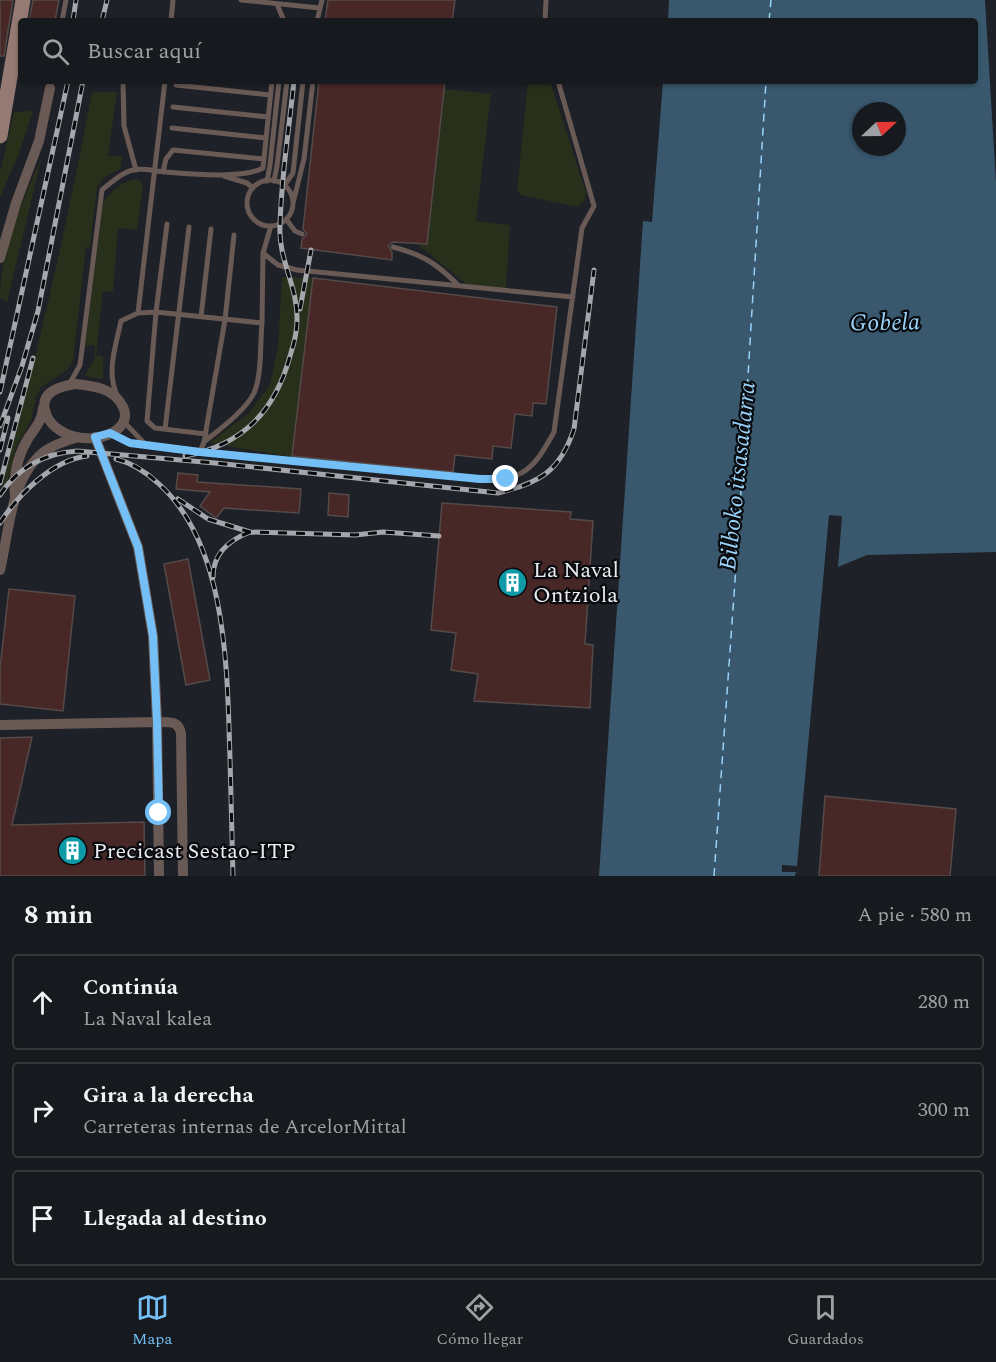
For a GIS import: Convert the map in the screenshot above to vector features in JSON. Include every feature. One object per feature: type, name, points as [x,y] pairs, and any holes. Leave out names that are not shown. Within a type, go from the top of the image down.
[{"type":"street","points":[[19,18],[23,0]]},
{"type":"street","points":[[0,136],[5,79],[18,22]]},
{"type":"street","points":[[0,258],[16,203],[39,141],[51,85]]},
{"type":"street","points":[[15,496],[13,479],[19,458],[39,423],[48,394],[60,386],[69,385],[94,386],[109,391],[119,399],[125,411],[124,422],[110,433],[95,437],[79,437],[64,434],[52,426],[44,407]]},
{"type":"street","points":[[0,570],[15,496],[23,477],[39,455],[52,447],[79,437]]},
{"type":"street","points":[[95,437],[138,547],[153,636],[157,722],[159,876]]},
{"type":"street","points":[[0,724],[173,722],[180,729],[183,876]]},
{"type":"lane","points":[[63,18],[66,0]]},
{"type":"lane","points":[[171,18],[173,0]]},
{"type":"lane","points":[[241,0],[277,4],[303,3],[320,9]]},
{"type":"lane","points":[[318,18],[322,0]]},
{"type":"lane","points":[[545,18],[546,0]]},
{"type":"lane","points":[[277,4],[283,18]]},
{"type":"lane","points":[[123,84],[124,126],[136,170]]},
{"type":"lane","points":[[138,313],[165,84]]},
{"type":"lane","points":[[69,385],[80,365],[102,190],[126,172],[146,168],[163,172],[219,175],[255,173],[263,168],[272,84]]},
{"type":"lane","points":[[267,180],[279,84]]},
{"type":"lane","points":[[274,181],[286,84]]},
{"type":"lane","points":[[284,186],[293,172],[303,84]]},
{"type":"lane","points":[[293,205],[290,194],[284,186],[267,180],[253,188],[247,200],[252,218],[261,224],[271,226],[283,222],[290,214],[293,205],[304,159],[313,84]]},
{"type":"lane","points":[[110,433],[130,443],[200,452],[480,479],[496,480],[515,476],[529,469],[539,460],[554,432],[582,228],[594,206],[559,84]]},
{"type":"lane","points":[[176,85],[270,95]]},
{"type":"lane","points":[[173,106],[268,117]]},
{"type":"lane","points":[[172,128],[266,138]]},
{"type":"lane","points":[[163,172],[166,159],[173,150],[264,159]]},
{"type":"lane","points":[[219,175],[247,183],[253,188]]},
{"type":"lane","points":[[286,219],[295,231],[302,234]]},
{"type":"lane","points":[[167,224],[156,312],[147,421],[155,428],[206,434]]},
{"type":"lane","points":[[204,441],[224,426],[254,393],[259,370],[263,253],[271,226]]},
{"type":"lane","points":[[165,429],[189,227]]},
{"type":"lane","points":[[201,317],[212,229]]},
{"type":"lane","points":[[200,452],[206,434],[225,320],[234,236]]},
{"type":"lane","points":[[393,247],[419,254],[458,285]]},
{"type":"lane","points":[[263,253],[278,265],[297,270],[573,297]]},
{"type":"lane","points":[[119,399],[113,388],[112,367],[121,321],[138,313],[156,312],[262,323]]},
{"type":"lane","points":[[124,422],[146,445]]},
{"type":"green space","points":[[528,84],[551,84],[586,192],[585,200],[578,207],[521,195],[517,190]]},
{"type":"green space","points":[[444,89],[491,94],[476,221],[510,225],[506,288],[470,287],[416,243],[427,244]]},
{"type":"green space","points":[[92,92],[117,92],[108,156],[122,156],[121,168],[104,178],[97,187],[90,247],[86,247],[73,361],[67,370],[41,387],[36,397],[31,421],[16,447],[8,481],[1,488],[51,291]]},
{"type":"green space","points":[[33,111],[18,156],[0,197],[0,172],[14,112]]},
{"type":"green space","points":[[42,156],[7,302],[0,298],[8,243]]},
{"type":"green space","points":[[136,179],[140,180],[143,185],[137,230],[118,228],[113,292],[103,291],[96,355],[103,356],[103,379],[85,376],[95,357],[95,345],[85,346],[103,202],[122,184]]},
{"type":"green space","points":[[282,277],[313,278],[292,457],[209,443],[248,414],[270,385],[278,347]]},
{"type":"water","points":[[669,0],[985,0],[996,183],[996,552],[867,555],[838,567],[842,516],[829,515],[797,866],[782,865],[782,872],[796,872],[795,876],[599,876],[643,221],[652,222],[663,84],[978,84],[978,18],[668,18]]},
{"type":"building","points":[[0,0],[13,0],[4,56],[0,56]]},
{"type":"building","points":[[33,0],[59,0],[56,18],[30,18]]},
{"type":"building","points":[[328,0],[455,0],[452,18],[325,18]]},
{"type":"building","points":[[319,84],[445,84],[427,244],[393,242],[388,246],[392,252],[392,260],[301,248],[302,239],[307,234],[303,229]]},
{"type":"building","points":[[313,278],[557,307],[546,404],[533,403],[532,416],[515,414],[511,448],[493,446],[492,459],[455,455],[453,472],[292,456]]},
{"type":"building","points":[[178,473],[198,475],[197,482],[301,489],[299,513],[224,508],[216,518],[200,506],[210,492],[176,489]]},
{"type":"building","points":[[329,493],[349,495],[348,517],[328,515]]},
{"type":"building","name":"La Naval Ontziola","points":[[442,503],[571,512],[570,519],[593,521],[585,644],[593,645],[590,708],[474,701],[478,674],[451,670],[456,633],[431,630]]},
{"type":"building","points":[[188,559],[210,680],[186,685],[164,564]]},
{"type":"building","points":[[9,589],[75,596],[63,711],[0,704],[0,668]]},
{"type":"building","name":"Precicast Sestao-ITP","points":[[32,737],[12,825],[144,822],[145,876],[0,876],[0,738]]},
{"type":"building","points":[[825,796],[956,809],[950,876],[819,876]]},
{"type":"ferry route","points":[[769,18],[771,0]]},
{"type":"ferry route","points":[[714,876],[738,539],[766,84]]},
{"type":"railway","points":[[73,18],[76,0]]},
{"type":"railway","points":[[103,18],[107,0]]},
{"type":"railway","points":[[0,392],[67,84]]},
{"type":"railway","points":[[0,426],[22,366],[38,311],[82,84]]},
{"type":"railway","points":[[185,456],[206,451],[224,443],[240,434],[254,422],[265,409],[284,376],[293,347],[297,320],[296,308],[282,250],[280,226],[294,84]]},
{"type":"railway","points":[[300,309],[311,250]]},
{"type":"railway","points":[[0,495],[15,477],[33,464],[54,455],[77,451],[498,493],[526,485],[555,465],[574,429],[594,270]]},
{"type":"railway","points":[[0,483],[33,358]]},
{"type":"railway","points":[[0,450],[8,418]]},
{"type":"railway","points":[[0,523],[16,501],[37,481],[61,464],[87,456]]},
{"type":"railway","points":[[116,459],[134,466],[149,476],[182,510],[199,541],[211,575],[219,612],[227,687],[233,876]]},
{"type":"railway","points":[[178,499],[208,519],[250,532],[355,535],[383,532],[439,536]]},
{"type":"railway","points":[[213,577],[219,554],[229,543],[250,532]]},
{"type":"place","name":"La Naval Ontziola","points":[[512,583]]},
{"type":"place","name":"Precicast Sestao-ITP","points":[[72,851]]},
{"type":"route","points":[[159,813],[153,636],[138,547],[95,437],[110,433],[130,443],[200,452],[480,479],[506,479]]},
{"type":"water label","name":"Gobela","points":[[885,323]]},
{"type":"water label","name":"Bilboko itsasadarra","points":[[738,476]]}]
